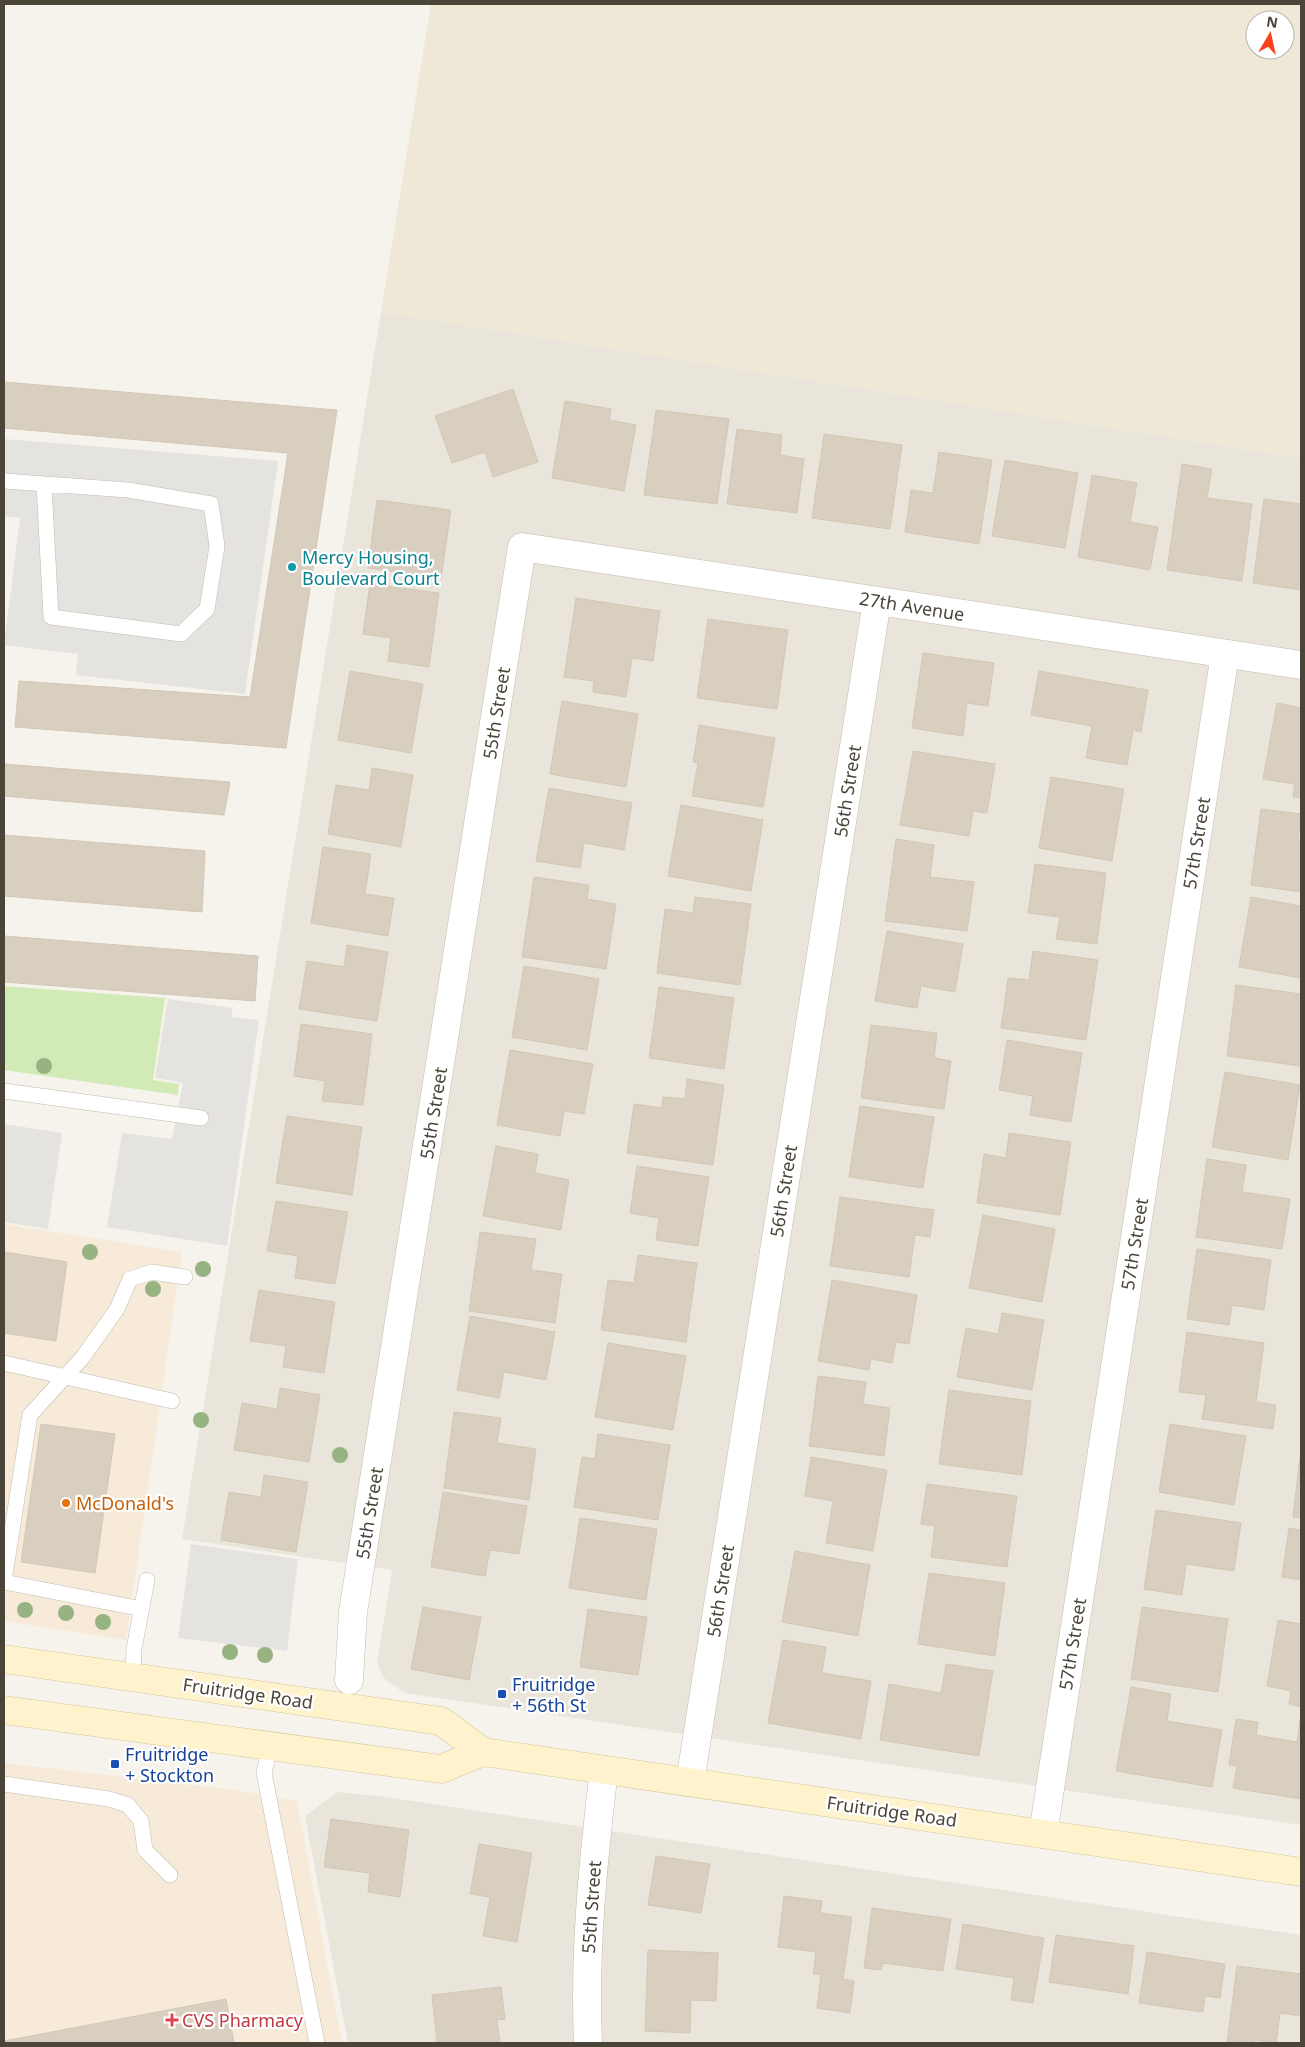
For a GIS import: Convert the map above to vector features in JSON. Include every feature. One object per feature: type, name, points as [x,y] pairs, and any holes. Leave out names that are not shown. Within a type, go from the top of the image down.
[{"type":"main road","name":"Fruitridge Road","points":[[4,1659],[442,1721],[483,1752],[1301,1872]]},
{"type":"main road","points":[[4,1710],[441,1770],[483,1752]]},
{"type":"street","name":"27th Avenue","points":[[522,547],[1301,664]]},
{"type":"street","name":"55th Street","points":[[349,1680],[353,1612],[522,547]]},
{"type":"street","name":"56th Street","points":[[690,1782],[877,601]]},
{"type":"street","name":"57th Street","points":[[1043,1834],[1225,654]]},
{"type":"street","name":"55th Street","points":[[588,2043],[586,1995],[589,1900],[604,1770]]},
{"type":"lane","points":[[4,481],[128,490],[211,504],[217,546],[207,609],[181,634],[51,617],[44,484]]},
{"type":"lane","points":[[4,1091],[201,1118]]},
{"type":"lane","points":[[142,1608],[4,1581],[30,1415],[83,1357],[117,1309],[130,1279],[152,1272],[185,1277]]},
{"type":"lane","points":[[4,1363],[172,1401]]},
{"type":"lane","points":[[133,1677],[134,1649],[146,1580]]},
{"type":"lane","points":[[270,1747],[264,1773],[317,2043]]},
{"type":"lane","points":[[4,1784],[109,1799],[128,1805],[140,1821],[145,1850],[170,1875]]},
{"type":"shaded area","points":[[431,4],[1301,4],[1301,458],[381,312]]},
{"type":"shaded area","points":[[381,312],[1301,458],[1301,1825],[404,1693],[384,1678],[377,1663],[392,1570],[182,1539]]},
{"type":"shaded area","points":[[4,439],[278,461],[245,694],[76,675],[78,654],[4,645],[20,518],[4,516]]},
{"type":"shaded area","points":[[168,999],[232,1008],[232,1017],[259,1020],[227,1246],[107,1227],[122,1133],[172,1139],[183,1083],[155,1078]]},
{"type":"shaded area","points":[[4,1124],[62,1133],[48,1229],[4,1222]]},
{"type":"shaded area","points":[[4,1224],[182,1252],[126,1640],[4,1621]]},
{"type":"shaded area","points":[[191,1544],[298,1559],[287,1651],[178,1638]]},
{"type":"shaded area","points":[[4,1763],[236,1790],[297,1801],[342,2043],[4,2043]]},
{"type":"shaded area","points":[[337,1792],[386,1797],[1301,1935],[1301,2043],[348,2043],[305,1816]]},
{"type":"green space","points":[[4,986],[165,998],[153,1080],[179,1084],[178,1095],[4,1070]]},
{"type":"building","name":"Mercy Housing, Boulevard Court","points":[[4,382],[337,410],[286,748],[15,727],[19,681],[250,697],[288,453],[4,428]]},
{"type":"building","points":[[513,389],[538,462],[493,477],[485,452],[452,463],[435,416]]},
{"type":"building","points":[[565,401],[611,409],[609,420],[636,425],[624,491],[552,478]]},
{"type":"building","points":[[656,410],[729,419],[717,504],[644,495]]},
{"type":"building","points":[[737,429],[782,435],[780,455],[804,459],[797,513],[727,504]]},
{"type":"building","points":[[824,434],[902,445],[890,529],[812,518]]},
{"type":"building","points":[[939,452],[992,460],[979,544],[905,532],[911,490],[933,493]]},
{"type":"building","points":[[1005,460],[1078,473],[1065,548],[992,536]]},
{"type":"building","points":[[1182,464],[1212,469],[1207,498],[1252,504],[1242,581],[1167,570]]},
{"type":"building","points":[[1092,475],[1137,483],[1130,522],[1158,527],[1150,570],[1078,557]]},
{"type":"building","points":[[1264,499],[1301,504],[1301,590],[1253,583]]},
{"type":"building","points":[[377,500],[451,510],[441,578],[368,568]]},
{"type":"building","points":[[370,584],[439,593],[429,667],[388,661],[391,638],[363,634]]},
{"type":"building","points":[[576,598],[660,611],[653,661],[632,658],[626,697],[593,692],[594,681],[564,677]]},
{"type":"building","points":[[708,619],[788,630],[777,709],[697,698]]},
{"type":"building","points":[[923,653],[994,663],[988,706],[967,703],[963,736],[912,728]]},
{"type":"building","points":[[350,671],[423,684],[411,753],[338,740]]},
{"type":"building","points":[[1039,671],[1148,690],[1141,732],[1133,730],[1127,765],[1086,758],[1092,726],[1031,715]]},
{"type":"building","points":[[562,701],[638,714],[626,787],[550,774]]},
{"type":"building","points":[[1277,703],[1301,708],[1301,798],[1293,797],[1295,784],[1263,779]]},
{"type":"building","points":[[699,725],[775,738],[763,807],[692,796],[698,763],[693,762]]},
{"type":"building","points":[[913,751],[995,764],[987,813],[973,811],[969,836],[900,825]]},
{"type":"building","points":[[4,764],[230,782],[224,815],[4,796]]},
{"type":"building","points":[[372,768],[413,775],[401,847],[328,834],[336,785],[369,790]]},
{"type":"building","points":[[1051,777],[1124,789],[1112,861],[1039,848]]},
{"type":"building","points":[[549,788],[632,803],[624,850],[584,843],[580,868],[536,861]]},
{"type":"building","points":[[681,805],[763,820],[751,891],[668,876]]},
{"type":"building","points":[[1261,809],[1301,814],[1298,841],[1301,842],[1301,892],[1251,885]]},
{"type":"building","points":[[4,835],[205,851],[202,912],[4,896]]},
{"type":"building","points":[[896,839],[934,845],[930,877],[974,882],[967,931],[885,921]]},
{"type":"building","points":[[323,847],[371,854],[365,894],[394,898],[388,936],[311,923]]},
{"type":"building","points":[[1035,864],[1106,873],[1097,944],[1056,939],[1060,917],[1028,913]]},
{"type":"building","points":[[534,877],[589,885],[587,899],[616,904],[606,969],[522,957]]},
{"type":"building","points":[[695,897],[751,904],[740,985],[657,973],[665,909],[693,913]]},
{"type":"building","points":[[1251,897],[1301,906],[1301,978],[1239,967]]},
{"type":"building","points":[[887,931],[963,944],[955,992],[921,986],[917,1008],[875,1001]]},
{"type":"building","points":[[4,936],[258,956],[255,1001],[4,982]]},
{"type":"building","points":[[347,945],[388,952],[377,1021],[299,1009],[307,961],[344,967]]},
{"type":"building","points":[[1033,951],[1098,960],[1086,1040],[1001,1028],[1008,978],[1029,980]]},
{"type":"building","points":[[524,966],[599,979],[587,1050],[512,1037]]},
{"type":"building","points":[[1236,985],[1301,994],[1301,1066],[1227,1056]]},
{"type":"building","points":[[659,987],[734,998],[724,1069],[649,1058]]},
{"type":"building","points":[[301,1024],[372,1034],[363,1105],[322,1101],[325,1081],[294,1076]]},
{"type":"building","points":[[871,1025],[937,1033],[934,1058],[951,1061],[944,1109],[861,1098]]},
{"type":"building","points":[[1007,1040],[1082,1053],[1071,1122],[1030,1115],[1033,1096],[999,1090]]},
{"type":"building","points":[[510,1050],[593,1064],[584,1114],[564,1111],[560,1136],[497,1125]]},
{"type":"building","points":[[1225,1072],[1300,1085],[1288,1160],[1212,1147]]},
{"type":"building","points":[[687,1079],[724,1085],[713,1165],[627,1153],[634,1104],[662,1108],[663,1097],[685,1099]]},
{"type":"building","points":[[860,1106],[934,1117],[923,1188],[849,1177]]},
{"type":"building","points":[[287,1116],[362,1127],[352,1195],[276,1183]]},
{"type":"building","points":[[1009,1133],[1071,1142],[1060,1215],[977,1203],[984,1154],[1006,1158]]},
{"type":"building","points":[[496,1146],[538,1154],[535,1173],[569,1180],[561,1230],[483,1216]]},
{"type":"building","points":[[1207,1159],[1246,1165],[1242,1192],[1290,1199],[1282,1249],[1196,1237]]},
{"type":"building","points":[[637,1166],[709,1177],[698,1246],[656,1240],[659,1218],[630,1213]]},
{"type":"building","points":[[840,1197],[934,1210],[930,1237],[915,1235],[909,1277],[830,1266]]},
{"type":"building","points":[[276,1201],[348,1212],[335,1284],[295,1278],[298,1256],[267,1251]]},
{"type":"building","points":[[983,1215],[1055,1229],[1042,1302],[969,1288]]},
{"type":"building","points":[[480,1232],[536,1239],[531,1270],[562,1274],[555,1323],[469,1311]]},
{"type":"building","points":[[1197,1249],[1271,1260],[1264,1310],[1232,1305],[1229,1325],[1187,1319]]},
{"type":"building","points":[[4,1252],[67,1262],[56,1341],[4,1333]]},
{"type":"building","points":[[638,1255],[697,1263],[686,1342],[601,1330],[608,1280],[634,1283]]},
{"type":"building","points":[[832,1280],[917,1295],[909,1344],[896,1342],[892,1363],[871,1359],[869,1370],[818,1361]]},
{"type":"building","points":[[259,1290],[335,1302],[324,1373],[283,1367],[286,1346],[250,1341]]},
{"type":"building","points":[[1002,1313],[1044,1320],[1032,1390],[957,1377],[966,1328],[998,1334]]},
{"type":"building","points":[[470,1316],[555,1332],[546,1380],[504,1372],[499,1398],[457,1390]]},
{"type":"building","points":[[1187,1332],[1264,1343],[1256,1402],[1276,1405],[1273,1429],[1202,1419],[1206,1395],[1179,1392]]},
{"type":"building","points":[[608,1343],[686,1356],[673,1430],[595,1417]]},
{"type":"building","points":[[818,1376],[866,1382],[863,1404],[890,1408],[884,1456],[809,1446]]},
{"type":"building","points":[[280,1388],[320,1395],[309,1462],[234,1450],[242,1403],[277,1409]]},
{"type":"building","points":[[949,1390],[1031,1401],[1022,1475],[939,1464]]},
{"type":"building","points":[[454,1412],[501,1418],[497,1443],[536,1449],[529,1500],[444,1488]]},
{"type":"building","points":[[41,1424],[115,1434],[95,1573],[21,1562]]},
{"type":"building","points":[[1170,1424],[1246,1436],[1234,1505],[1159,1492]]},
{"type":"building","points":[[598,1434],[670,1445],[658,1520],[574,1507],[582,1457],[595,1459]]},
{"type":"building","points":[[1301,1449],[1301,1518],[1293,1517]]},
{"type":"building","points":[[811,1457],[887,1470],[873,1551],[826,1543],[833,1501],[805,1496]]},
{"type":"building","points":[[264,1475],[308,1482],[296,1552],[221,1540],[229,1492],[261,1497]]},
{"type":"building","points":[[927,1484],[1017,1496],[1007,1567],[931,1557],[935,1526],[921,1524]]},
{"type":"building","points":[[443,1492],[527,1506],[519,1554],[490,1550],[485,1576],[431,1567]]},
{"type":"building","points":[[1156,1510],[1241,1523],[1234,1571],[1186,1564],[1182,1595],[1144,1589]]},
{"type":"building","points":[[580,1518],[657,1529],[646,1600],[569,1588]]},
{"type":"building","points":[[1289,1528],[1301,1530],[1301,1580],[1282,1577]]},
{"type":"building","points":[[795,1551],[870,1565],[858,1636],[782,1622]]},
{"type":"building","points":[[929,1573],[1005,1583],[995,1656],[918,1644]]},
{"type":"building","points":[[423,1607],[481,1617],[469,1680],[411,1669]]},
{"type":"building","points":[[1142,1607],[1228,1619],[1218,1692],[1131,1679]]},
{"type":"building","points":[[588,1609],[647,1617],[638,1675],[580,1667]]},
{"type":"building","points":[[1278,1620],[1301,1624],[1301,1707],[1289,1704],[1291,1691],[1267,1686]]},
{"type":"building","points":[[783,1640],[826,1647],[822,1673],[871,1681],[861,1739],[768,1723]]},
{"type":"building","points":[[946,1664],[993,1671],[979,1756],[880,1740],[889,1684],[941,1693]]},
{"type":"building","points":[[1131,1687],[1171,1694],[1167,1721],[1222,1730],[1212,1787],[1116,1771]]},
{"type":"building","points":[[1301,1713],[1301,1799],[1233,1788],[1237,1766],[1229,1765],[1236,1719],[1258,1722],[1256,1735],[1297,1742]]},
{"type":"building","points":[[331,1819],[409,1830],[400,1897],[368,1892],[370,1873],[324,1867]]},
{"type":"building","points":[[479,1844],[532,1853],[517,1942],[483,1936],[490,1897],[470,1894]]},
{"type":"building","points":[[656,1856],[710,1864],[701,1913],[648,1905]]},
{"type":"building","points":[[784,1896],[822,1901],[820,1913],[852,1917],[843,1979],[854,1981],[850,2013],[817,2008],[821,1974],[813,1974],[816,1952],[778,1947]]},
{"type":"building","points":[[872,1908],[951,1919],[943,1971],[883,1963],[881,1970],[864,1968]]},
{"type":"building","points":[[963,1924],[1044,1938],[1033,2003],[1011,2000],[1014,1978],[956,1969]]},
{"type":"building","points":[[1056,1935],[1134,1946],[1128,1994],[1049,1982]]},
{"type":"building","points":[[648,1950],[718,1953],[716,2001],[691,2000],[690,2033],[645,2031]]},
{"type":"building","points":[[1147,1952],[1225,1964],[1220,1998],[1205,1996],[1203,2012],[1139,2003]]},
{"type":"building","points":[[1237,1966],[1301,1974],[1301,2016],[1280,2013],[1276,2043],[1254,2040],[1253,2043],[1227,2043]]},
{"type":"building","points":[[501,1987],[505,2019],[497,2020],[500,2043],[437,2043],[432,1995]]},
{"type":"building","name":"CVS Pharmacy","points":[[226,1999],[234,2043],[4,2043],[4,2041]]},
{"type":"place","name":"Mercy Housing, Boulevard Court","points":[[292,567]]},
{"type":"place","name":"McDonald's","points":[[66,1503]]},
{"type":"place","name":"Fruitridge + 56th St","points":[[502,1694]]},
{"type":"place","name":"Fruitridge + Stockton","points":[[115,1764]]},
{"type":"place","name":"CVS Pharmacy","points":[[172,2020]]}]
